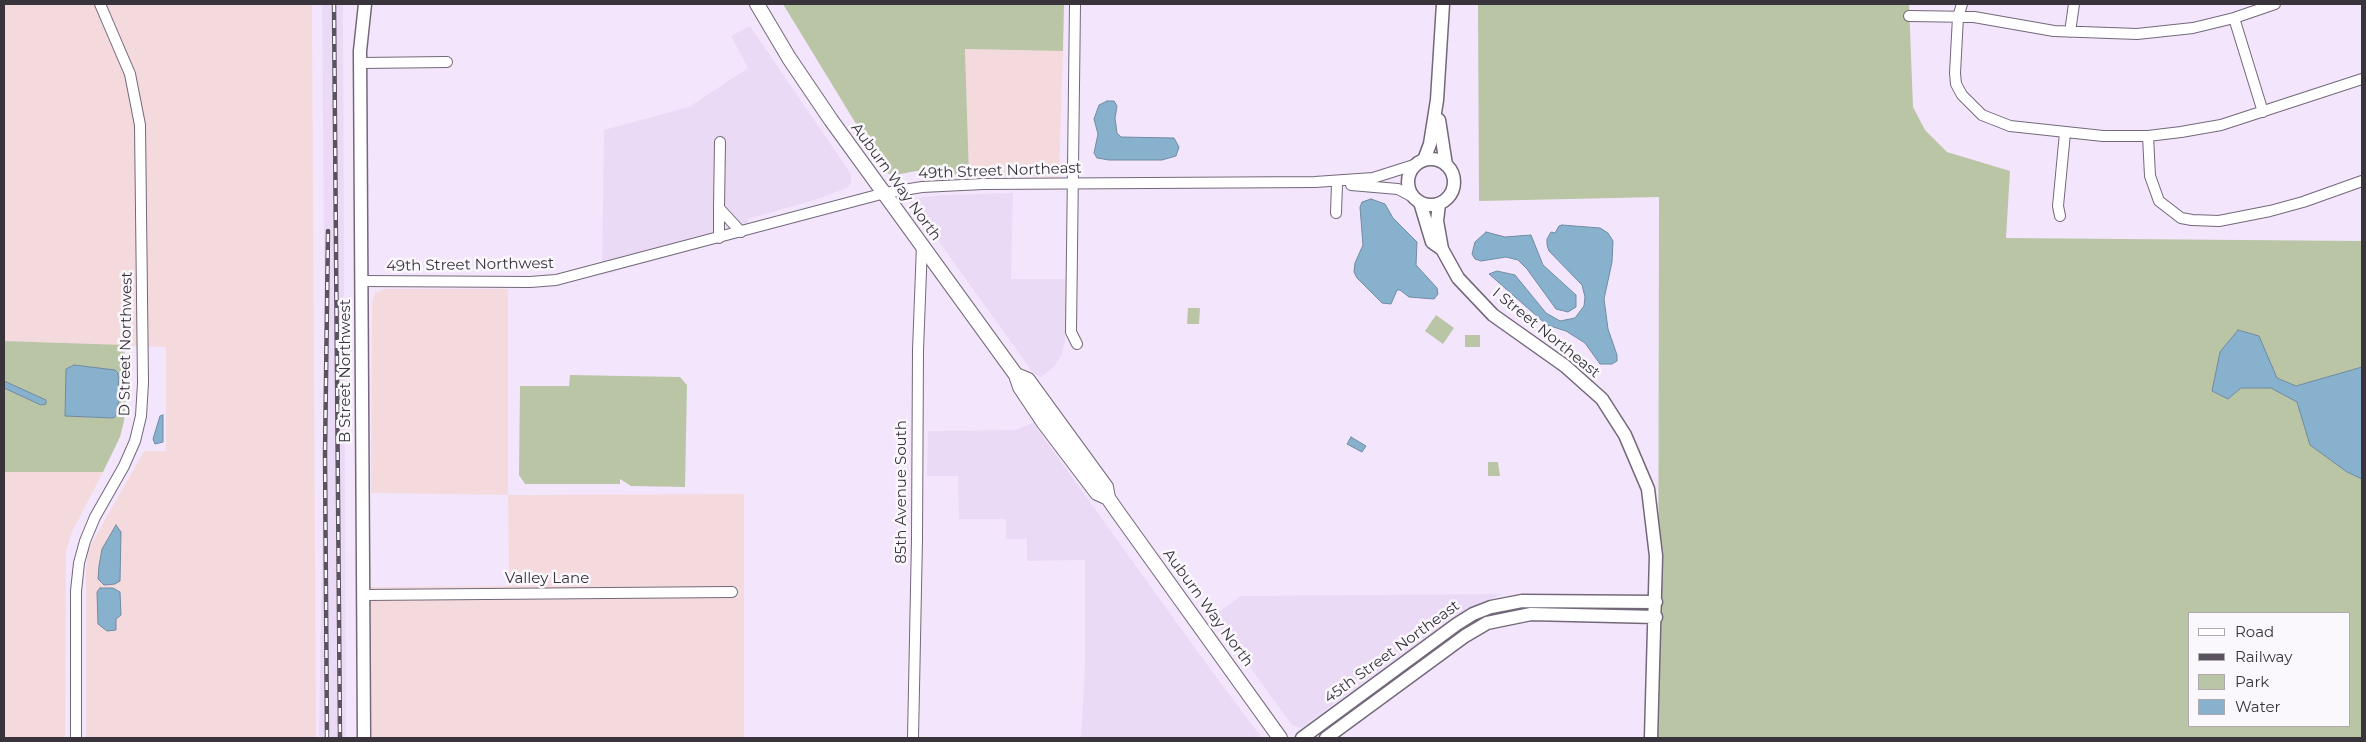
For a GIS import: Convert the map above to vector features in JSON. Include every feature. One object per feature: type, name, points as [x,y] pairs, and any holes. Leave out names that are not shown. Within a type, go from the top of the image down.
[{"type":"main road","name":"Auburn Way North","points":[[757,4],[789,58],[830,120],[1016,375],[1020,387],[1076,465],[1097,493],[1107,496]]},
{"type":"main road","name":"Auburn Way North","points":[[1016,375],[1028,380],[1106,486],[1107,496],[1280,738]]},
{"type":"street","name":"D Street Northwest","points":[[76,738],[76,591],[79,563],[85,541],[95,517],[124,466],[135,441],[141,416],[144,383],[140,125],[130,74],[100,4]]},
{"type":"street","name":"B Street Northwest","points":[[364,738],[361,33],[365,4]]},
{"type":"street","points":[[1075,4],[1071,332],[1077,344]]},
{"type":"street","points":[[1420,162],[1439,161],[1451,171],[1454,185],[1447,198],[1439,204],[1427,205],[1418,200],[1408,184],[1408,177],[1420,162],[1430,144],[1437,100],[1443,4]]},
{"type":"street","points":[[1955,4],[1958,17]]},
{"type":"street","points":[[1962,4],[1958,17],[1956,84],[1970,105],[1982,115],[1996,122],[2065,133],[2148,136],[2221,125],[2362,78]]},
{"type":"street","points":[[2070,32],[2074,4]]},
{"type":"street","points":[[1910,16],[1958,17],[2070,32],[2110,34],[2162,32],[2193,28],[2234,18],[2275,4]]},
{"type":"street","points":[[2234,18],[2263,112]]},
{"type":"street","points":[[361,63],[447,62]]},
{"type":"street","points":[[1437,100],[1446,165]]},
{"type":"street","points":[[2060,216],[2058,206],[2065,133]]},
{"type":"street","points":[[2148,136],[2150,176],[2153,190],[2159,201],[2181,218],[2206,222],[2251,214],[2303,202],[2362,181]]},
{"type":"street","points":[[719,238],[720,142]]},
{"type":"street","name":"49th Street Northeast","points":[[578,276],[885,193],[922,187],[983,184],[1315,182],[1373,178],[1420,162]]},
{"type":"street","name":"49th Street Northeast","points":[[1315,182],[1386,187],[1406,192],[1418,200]]},
{"type":"street","points":[[1336,213],[1337,184]]},
{"type":"street","name":"I Street Northeast","points":[[1418,200],[1432,242],[1442,249]]},
{"type":"street","name":"I Street Northeast","points":[[1439,204],[1437,221],[1442,249],[1458,278],[1493,315],[1565,366],[1602,399],[1626,434],[1648,489],[1656,556],[1656,617],[1651,738]]},
{"type":"street","points":[[719,208],[741,232]]},
{"type":"street","name":"85th Avenue South","points":[[913,738],[918,350],[922,245]]},
{"type":"street","name":"49th Street Northwest","points":[[363,281],[530,282],[578,276]]},
{"type":"street","name":"Valley Lane","points":[[363,595],[732,592]]},
{"type":"street","name":"45th Street Northeast","points":[[1302,738],[1458,624],[1473,614],[1491,607],[1522,601],[1656,602]]},
{"type":"street","name":"45th Street Northeast","points":[[1326,738],[1465,636],[1487,623],[1530,614],[1656,617]]},
{"type":"shaded area","points":[[4,4],[312,4],[316,738],[86,738],[86,570],[88,550],[144,451],[166,451],[166,347],[4,341]]},
{"type":"shaded area","points":[[322,4],[343,4],[346,738],[319,738],[325,370]]},
{"type":"shaded area","points":[[750,26],[851,174],[851,183],[847,188],[818,199],[748,219],[747,235],[602,275],[604,130],[689,107],[748,68],[731,36]]},
{"type":"shaded area","points":[[965,49],[1063,51],[1059,177],[969,176]]},
{"type":"shaded area","points":[[1013,193],[1011,279],[1065,279],[1065,340],[1062,354],[1054,367],[1041,377],[1034,374],[911,203],[912,199],[945,195]]},
{"type":"shaded area","points":[[384,289],[508,289],[508,495],[371,493],[372,303],[375,293]]},
{"type":"shaded area","points":[[1033,423],[1262,738],[1081,738],[1085,666],[1085,560],[1027,561],[1027,539],[1006,539],[1006,519],[959,519],[958,476],[927,476],[928,431],[1016,430]]},
{"type":"shaded area","points":[[4,472],[103,472],[72,532],[66,552],[65,738],[4,738]]},
{"type":"shaded area","points":[[744,494],[744,738],[372,738],[371,638],[365,587],[509,586],[508,495]]},
{"type":"shaded area","points":[[1501,594],[1448,621],[1301,728],[1292,725],[1213,616],[1241,596]]},
{"type":"green space","points":[[783,4],[1064,4],[1063,51],[965,49],[969,176],[916,171],[895,175],[886,173]]},
{"type":"green space","points":[[1478,4],[1909,4],[1913,107],[1925,130],[1947,152],[2010,171],[2006,238],[2362,241],[2362,738],[1658,738],[1659,197],[1479,201]]},
{"type":"green space","points":[[1188,308],[1200,308],[1199,324],[1187,324]]},
{"type":"green space","points":[[1436,315],[1454,328],[1443,344],[1425,331]]},
{"type":"green space","points":[[1465,335],[1480,335],[1480,347],[1465,347]]},
{"type":"green space","points":[[4,341],[124,345],[127,384],[124,421],[120,437],[103,472],[4,472]]},
{"type":"green space","points":[[570,375],[680,377],[687,385],[685,487],[631,486],[620,479],[620,484],[525,484],[519,475],[520,386],[569,386]]},
{"type":"green space","points":[[1488,462],[1498,462],[1500,476],[1488,476]]},
{"type":"water","points":[[1107,101],[1114,101],[1117,106],[1115,118],[1117,133],[1121,137],[1174,138],[1179,147],[1176,156],[1162,160],[1109,160],[1097,158],[1094,153],[1098,134],[1094,119],[1099,105]]},
{"type":"water","points":[[1371,199],[1385,204],[1393,218],[1417,242],[1416,265],[1437,288],[1438,294],[1434,299],[1409,297],[1400,290],[1397,290],[1391,304],[1382,303],[1357,278],[1354,272],[1355,263],[1363,245],[1360,207],[1362,202]]},
{"type":"water","points":[[1559,226],[1600,228],[1608,233],[1613,241],[1612,262],[1604,299],[1608,329],[1617,355],[1617,361],[1612,364],[1600,364],[1585,343],[1566,331],[1547,325],[1489,274],[1497,271],[1515,275],[1546,313],[1560,321],[1575,318],[1584,306],[1585,297],[1582,285],[1549,251],[1547,245],[1547,239],[1551,232],[1555,233]]},
{"type":"water","points":[[1486,232],[1505,237],[1531,235],[1543,265],[1576,295],[1576,307],[1568,312],[1556,309],[1527,269],[1518,260],[1506,257],[1481,261],[1475,259],[1472,254],[1475,242]]},
{"type":"water","points":[[2238,330],[2259,336],[2277,378],[2296,386],[2362,367],[2362,479],[2347,472],[2310,445],[2297,402],[2271,388],[2241,388],[2228,399],[2212,391],[2220,352]]},
{"type":"water","points":[[74,365],[115,370],[118,373],[119,399],[116,416],[113,418],[65,416],[66,369]]},
{"type":"water","points":[[4,381],[46,400],[46,404],[41,405],[4,388]]},
{"type":"water","points":[[163,415],[163,442],[155,444],[153,439],[160,416]]},
{"type":"water","points":[[1351,437],[1366,446],[1362,452],[1347,444]]},
{"type":"water","points":[[116,525],[121,532],[120,581],[115,584],[104,585],[98,579],[102,549]]},
{"type":"water","points":[[100,588],[113,588],[120,592],[121,615],[116,619],[116,630],[107,631],[98,624],[97,592]]},
{"type":"railway","points":[[334,4],[340,738]]},
{"type":"railway","points":[[327,738],[325,454],[328,231]]}]
